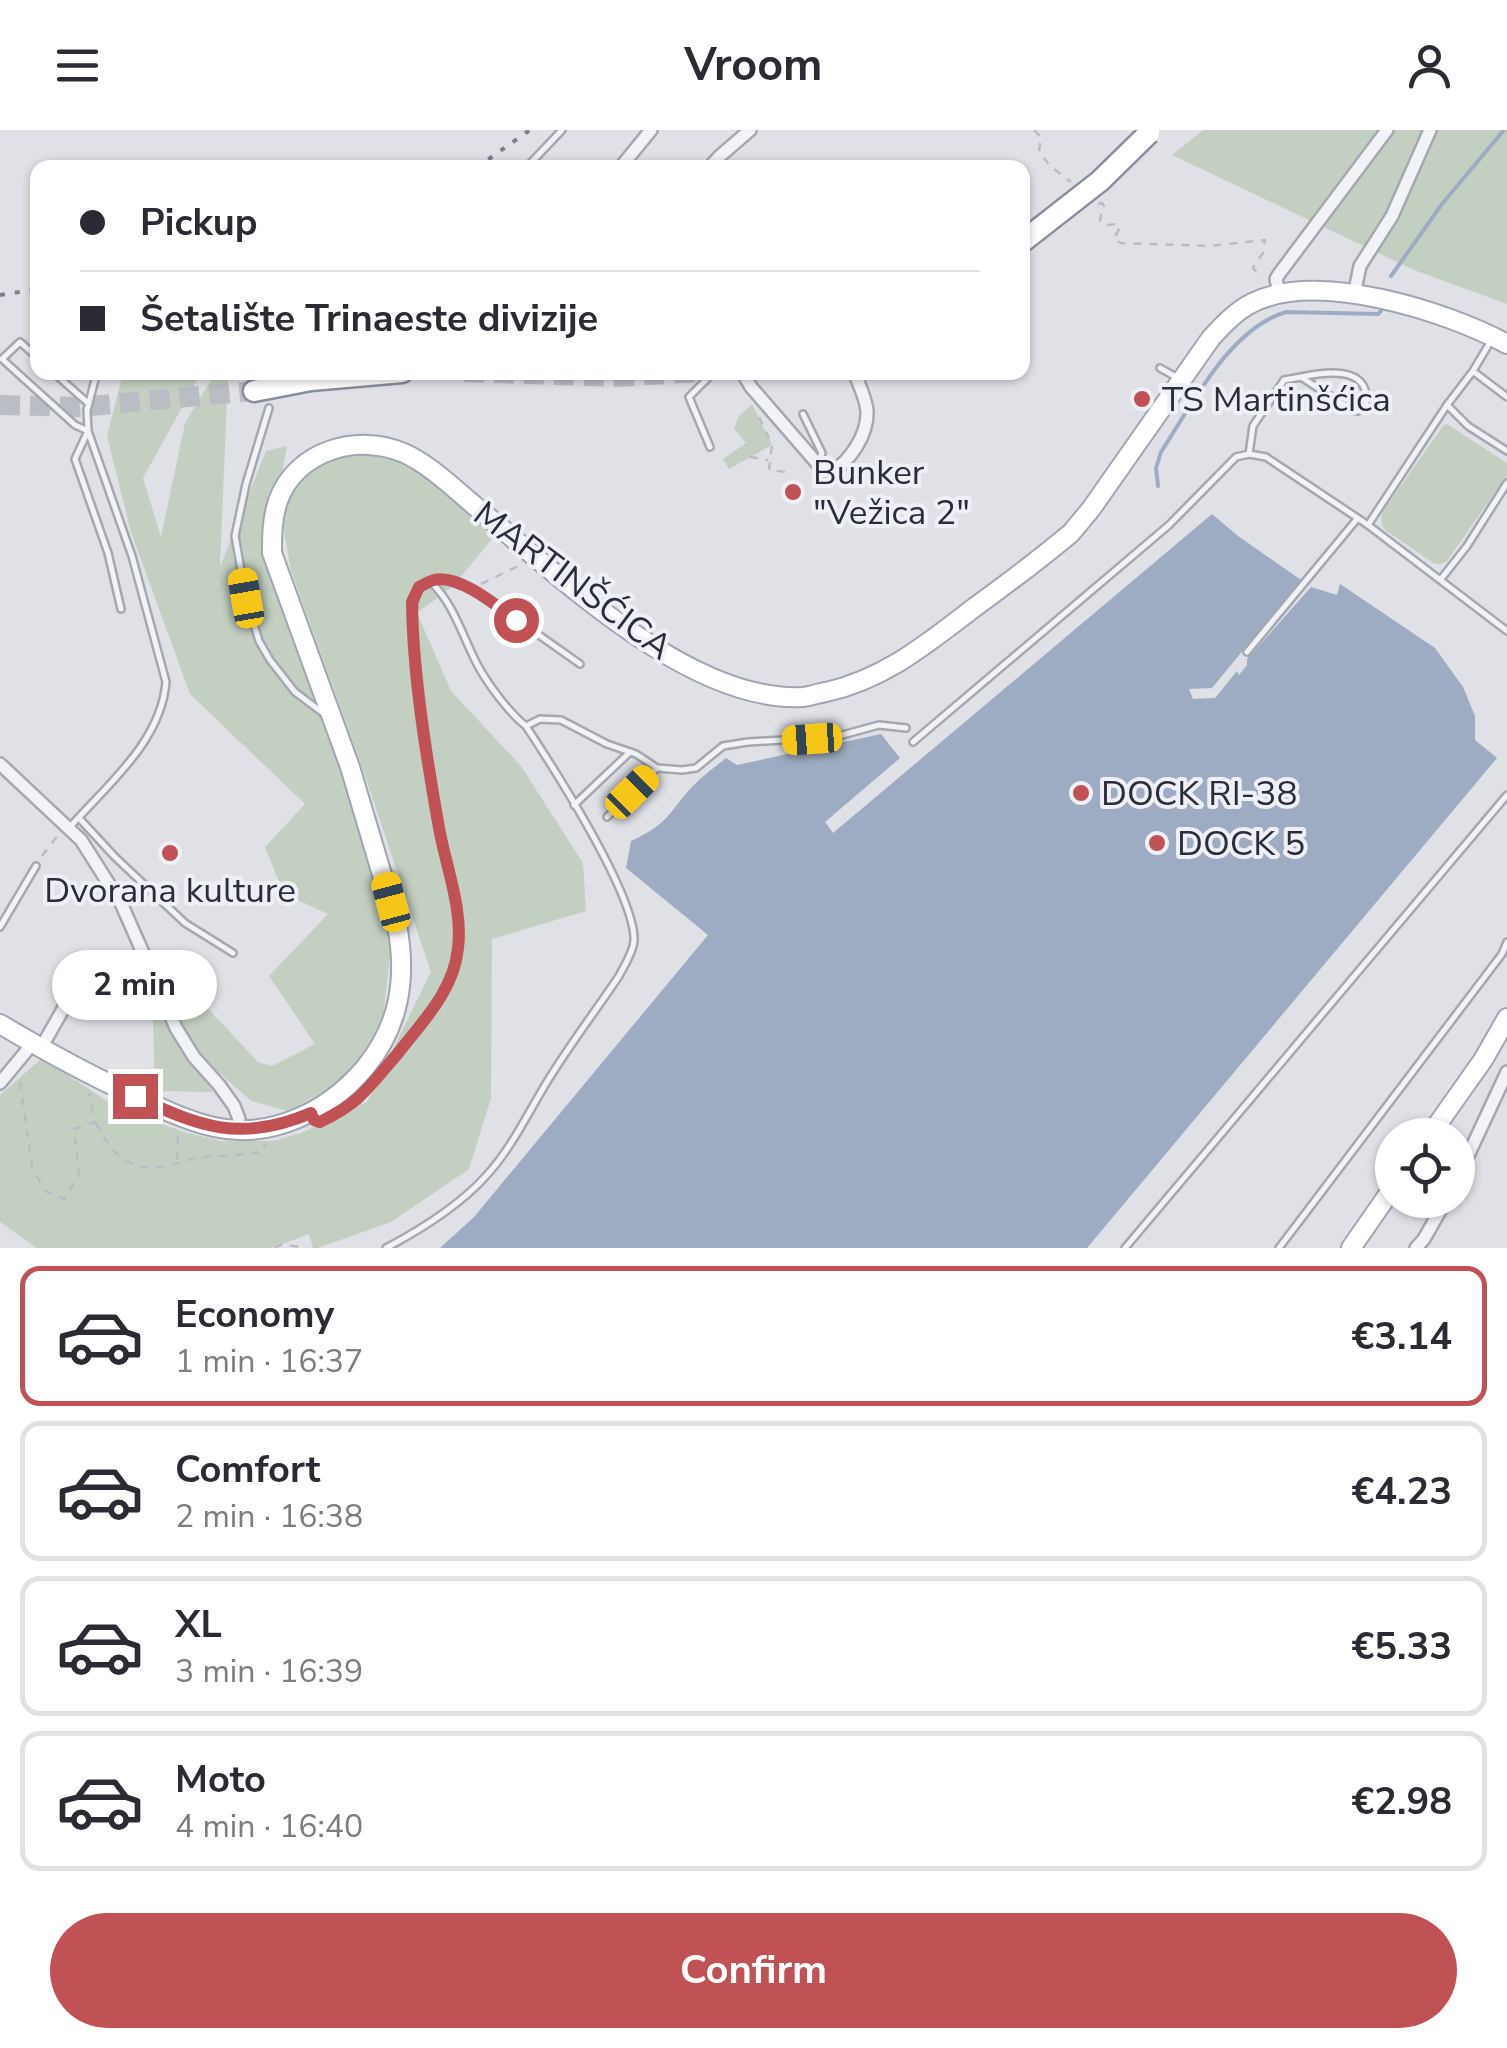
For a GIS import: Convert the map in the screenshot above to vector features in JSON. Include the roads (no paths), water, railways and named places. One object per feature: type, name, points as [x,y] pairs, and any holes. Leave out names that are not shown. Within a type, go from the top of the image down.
[{"type":"highway","points":[[1030,236],[1100,181],[1150,131]]},
{"type":"highway","points":[[254,391],[312,380]]},
{"type":"main road","points":[[1280,293],[1315,290],[1379,299],[1436,315],[1500,340]]},
{"type":"main road","name":"MARTINŠĆICA","points":[[239,1130],[277,1125],[311,1113],[344,1091],[375,1056],[392,1024],[403,972],[397,925],[384,879],[332,718],[272,553],[272,524],[279,496],[313,458],[355,444],[382,445],[408,455],[625,629],[703,676],[757,693],[804,697],[848,687],[882,673],[920,650],[1071,533],[1211,338],[1227,320],[1252,303],[1280,293]]},
{"type":"main road","points":[[1442,1118],[1507,1018]]},
{"type":"main road","points":[[0,1024],[101,1080],[169,1112],[213,1127],[239,1130]]},
{"type":"main road","points":[[1351,1248],[1375,1213]]},
{"type":"street","points":[[627,160],[651,130]]},
{"type":"street","points":[[716,160],[750,130]]},
{"type":"street","points":[[1280,293],[1276,279],[1279,274],[1387,130]]},
{"type":"street","points":[[1354,294],[1360,266],[1392,216],[1430,130]]},
{"type":"street","points":[[746,380],[828,472],[838,469],[854,451],[863,431],[867,414],[857,380]]},
{"type":"street","points":[[0,764],[81,840],[122,904],[176,1028],[234,1106],[239,1130]]},
{"type":"street","points":[[0,1082],[37,1046],[74,990]]},
{"type":"street","points":[[1475,1141],[1507,1072]]},
{"type":"street","points":[[1416,1248],[1436,1218]]},
{"type":"lane","points":[[534,160],[562,130]]},
{"type":"lane","points":[[1368,525],[1447,405],[1500,340]]},
{"type":"lane","points":[[30,351],[20,342],[1,360],[88,432]]},
{"type":"lane","points":[[1160,368],[1183,380]]},
{"type":"lane","points":[[1473,371],[1507,397]]},
{"type":"lane","points":[[1249,454],[1251,432],[1284,380],[1322,372],[1340,372],[1363,385],[1366,403],[1358,411],[1352,410],[1300,377]]},
{"type":"lane","points":[[62,380],[89,404]]},
{"type":"lane","points":[[68,828],[150,734],[164,701],[166,682],[132,556],[88,432],[95,380]]},
{"type":"lane","points":[[706,380],[690,397],[710,447]]},
{"type":"lane","points":[[1447,405],[1468,426],[1507,451]]},
{"type":"lane","points":[[270,408],[246,484],[236,536],[246,598],[259,641],[284,680],[332,718]]},
{"type":"lane","points":[[803,414],[822,453],[818,464]]},
{"type":"lane","points":[[88,432],[75,459],[108,553],[120,609]]},
{"type":"lane","points":[[913,742],[1169,525],[1236,456],[1266,457],[1368,525],[1507,631]]},
{"type":"lane","points":[[1441,579],[1507,484]]},
{"type":"lane","points":[[1247,652],[1358,518]]},
{"type":"lane","points":[[311,1113],[320,1122],[361,1096],[439,1001],[456,961],[459,930],[433,792],[412,622],[412,602],[419,587],[436,579],[455,580],[580,664]]},
{"type":"lane","points":[[386,1248],[442,1214],[489,1173],[628,960],[634,939],[620,890],[574,805],[526,726],[513,717],[478,667],[444,594],[430,582]]},
{"type":"lane","points":[[526,726],[540,719],[560,720],[657,768],[682,770],[696,768],[723,746],[835,737],[879,725],[906,728]]},
{"type":"lane","points":[[574,805],[630,752]]},
{"type":"lane","points":[[607,817],[657,768]]},
{"type":"lane","points":[[1126,1248],[1507,795]]},
{"type":"lane","points":[[78,818],[185,923],[233,953]]},
{"type":"lane","points":[[0,927],[36,866]]},
{"type":"lane","points":[[1279,1248],[1502,954],[1507,942]]},
{"type":"water","points":[[1212,514],[1311,587],[1337,595],[1340,584],[1435,648],[1463,687],[1475,716],[1475,740],[1497,758],[1087,1248],[440,1248],[474,1217],[708,935],[626,868],[631,841],[659,824],[694,785],[726,758],[737,765],[881,734],[900,758],[825,822],[833,833]]},
{"type":"waterway","points":[[1391,276],[1442,204],[1504,130]]},
{"type":"waterway","points":[[1158,486],[1156,468],[1161,452],[1214,371],[1247,334],[1286,312],[1381,311]]},
{"type":"tunnel","points":[[0,405],[79,407],[254,391]]},
{"type":"railway","points":[[487,160],[530,130]]},
{"type":"railway","points":[[0,295],[30,290]]},
{"type":"place","name":"TS Martinšćica","points":[[1142,399]]},
{"type":"place","name":"Bunker \"Vežica 2\"","points":[[793,492]]},
{"type":"place","name":"DOCK RI-38","points":[[1081,793]]},
{"type":"place","name":"DOCK 5","points":[[1157,843]]},
{"type":"place","name":"Dvorana kulture","points":[[170,853]]}]
